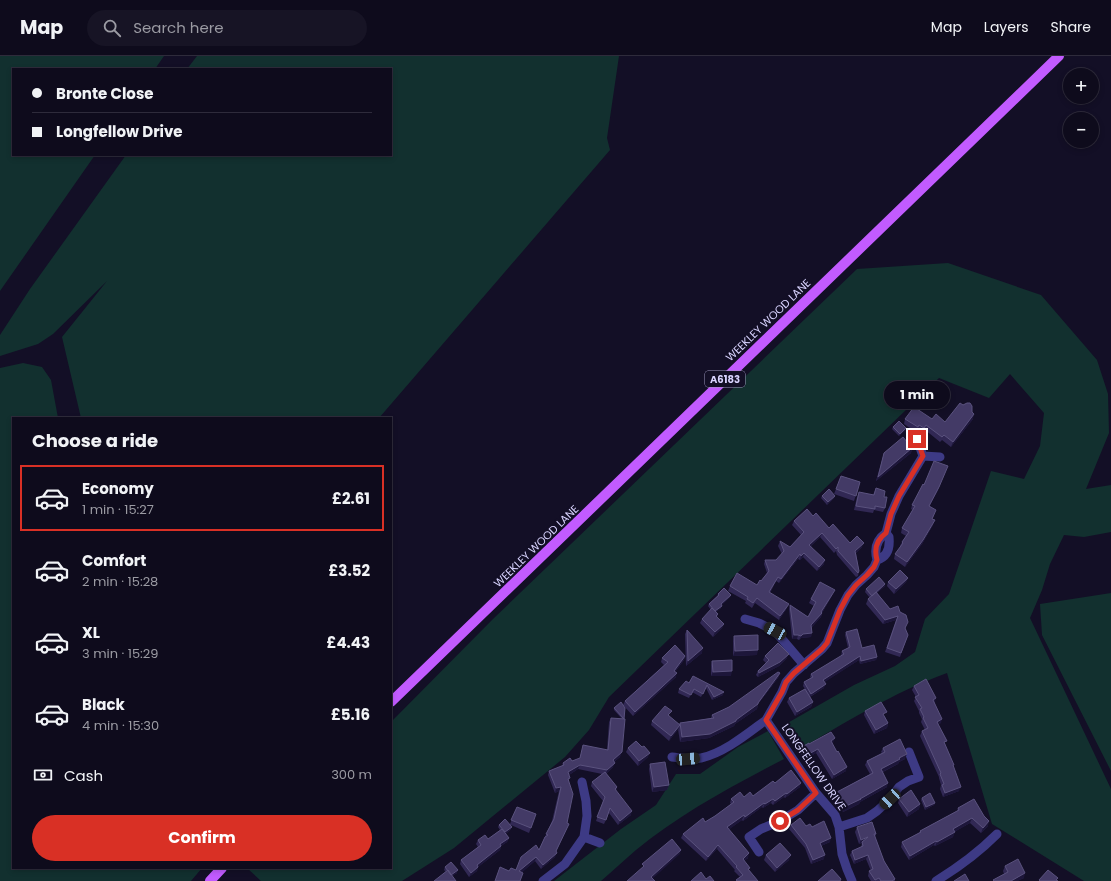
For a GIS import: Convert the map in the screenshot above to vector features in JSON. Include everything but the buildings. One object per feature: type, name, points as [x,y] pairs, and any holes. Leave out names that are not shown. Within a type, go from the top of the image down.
[{"type":"main road","name":"WEEKLEY WOOD LANE","points":[[392,701],[1059,56]]},
{"type":"main road","points":[[210,881],[221,869]]},
{"type":"street","points":[[917,439],[923,456],[940,457]]},
{"type":"street","name":"LONGFELLOW DRIVE","points":[[852,881],[842,854],[839,827],[835,815],[816,793],[766,720],[786,682],[827,643],[840,610],[848,595],[874,567],[877,560],[882,559],[885,556],[890,544],[886,533],[891,514],[899,496],[923,456]]},
{"type":"street","points":[[745,619],[759,623],[775,631],[804,665]]},
{"type":"street","points":[[672,757],[688,759],[701,758],[720,751],[747,735],[766,720]]},
{"type":"street","points":[[839,827],[867,818],[890,799],[899,787],[908,781],[919,777],[909,752]]},
{"type":"street","points":[[544,881],[565,864],[584,837],[587,816],[582,782]]},
{"type":"street","points":[[759,852],[749,837],[761,829],[780,821],[798,810],[816,793]]},
{"type":"street","points":[[936,881],[955,870],[976,854],[997,834]]},
{"type":"street","points":[[584,837],[600,843]]},
{"type":"green space","points":[[0,56],[164,56],[156,68],[12,68],[12,156],[94,156],[0,291]]},
{"type":"green space","points":[[197,56],[619,56],[607,138],[610,150],[380,417],[81,417],[62,337],[107,281],[53,334],[38,344],[0,356],[0,335],[30,289],[125,156],[392,156],[392,68],[188,68]]},
{"type":"green space","points":[[948,263],[1041,295],[1097,360],[1108,394],[1109,433],[1086,489],[1111,485],[1111,532],[1084,537],[1064,535],[1050,564],[1042,590],[1030,618],[1111,789],[1111,881],[1084,881],[992,824],[947,673],[908,689],[851,719],[796,751],[784,725],[854,685],[895,666],[915,652],[925,619],[949,594],[991,471],[1024,479],[1040,446],[1044,413],[1010,374],[989,398],[939,378],[609,697],[589,730],[565,757],[454,848],[402,881],[261,881],[248,869],[392,869],[392,721],[493,619],[857,269]]},
{"type":"green space","points":[[23,363],[42,367],[51,380],[58,417],[12,417],[12,869],[201,869],[191,881],[0,881],[0,368]]},
{"type":"green space","points":[[1111,593],[1111,771],[1042,635],[1040,604]]},
{"type":"green space","points":[[768,731],[784,759],[726,790],[671,824],[636,850],[601,881],[554,881],[621,829],[656,805],[676,774],[700,774],[738,747]]},
{"type":"route","points":[[780,821],[798,810],[816,793],[766,720],[786,682],[827,643],[840,610],[848,595],[874,567],[877,560],[875,553],[877,542],[879,538],[886,533],[891,514],[899,496],[923,456],[917,439]]}]
